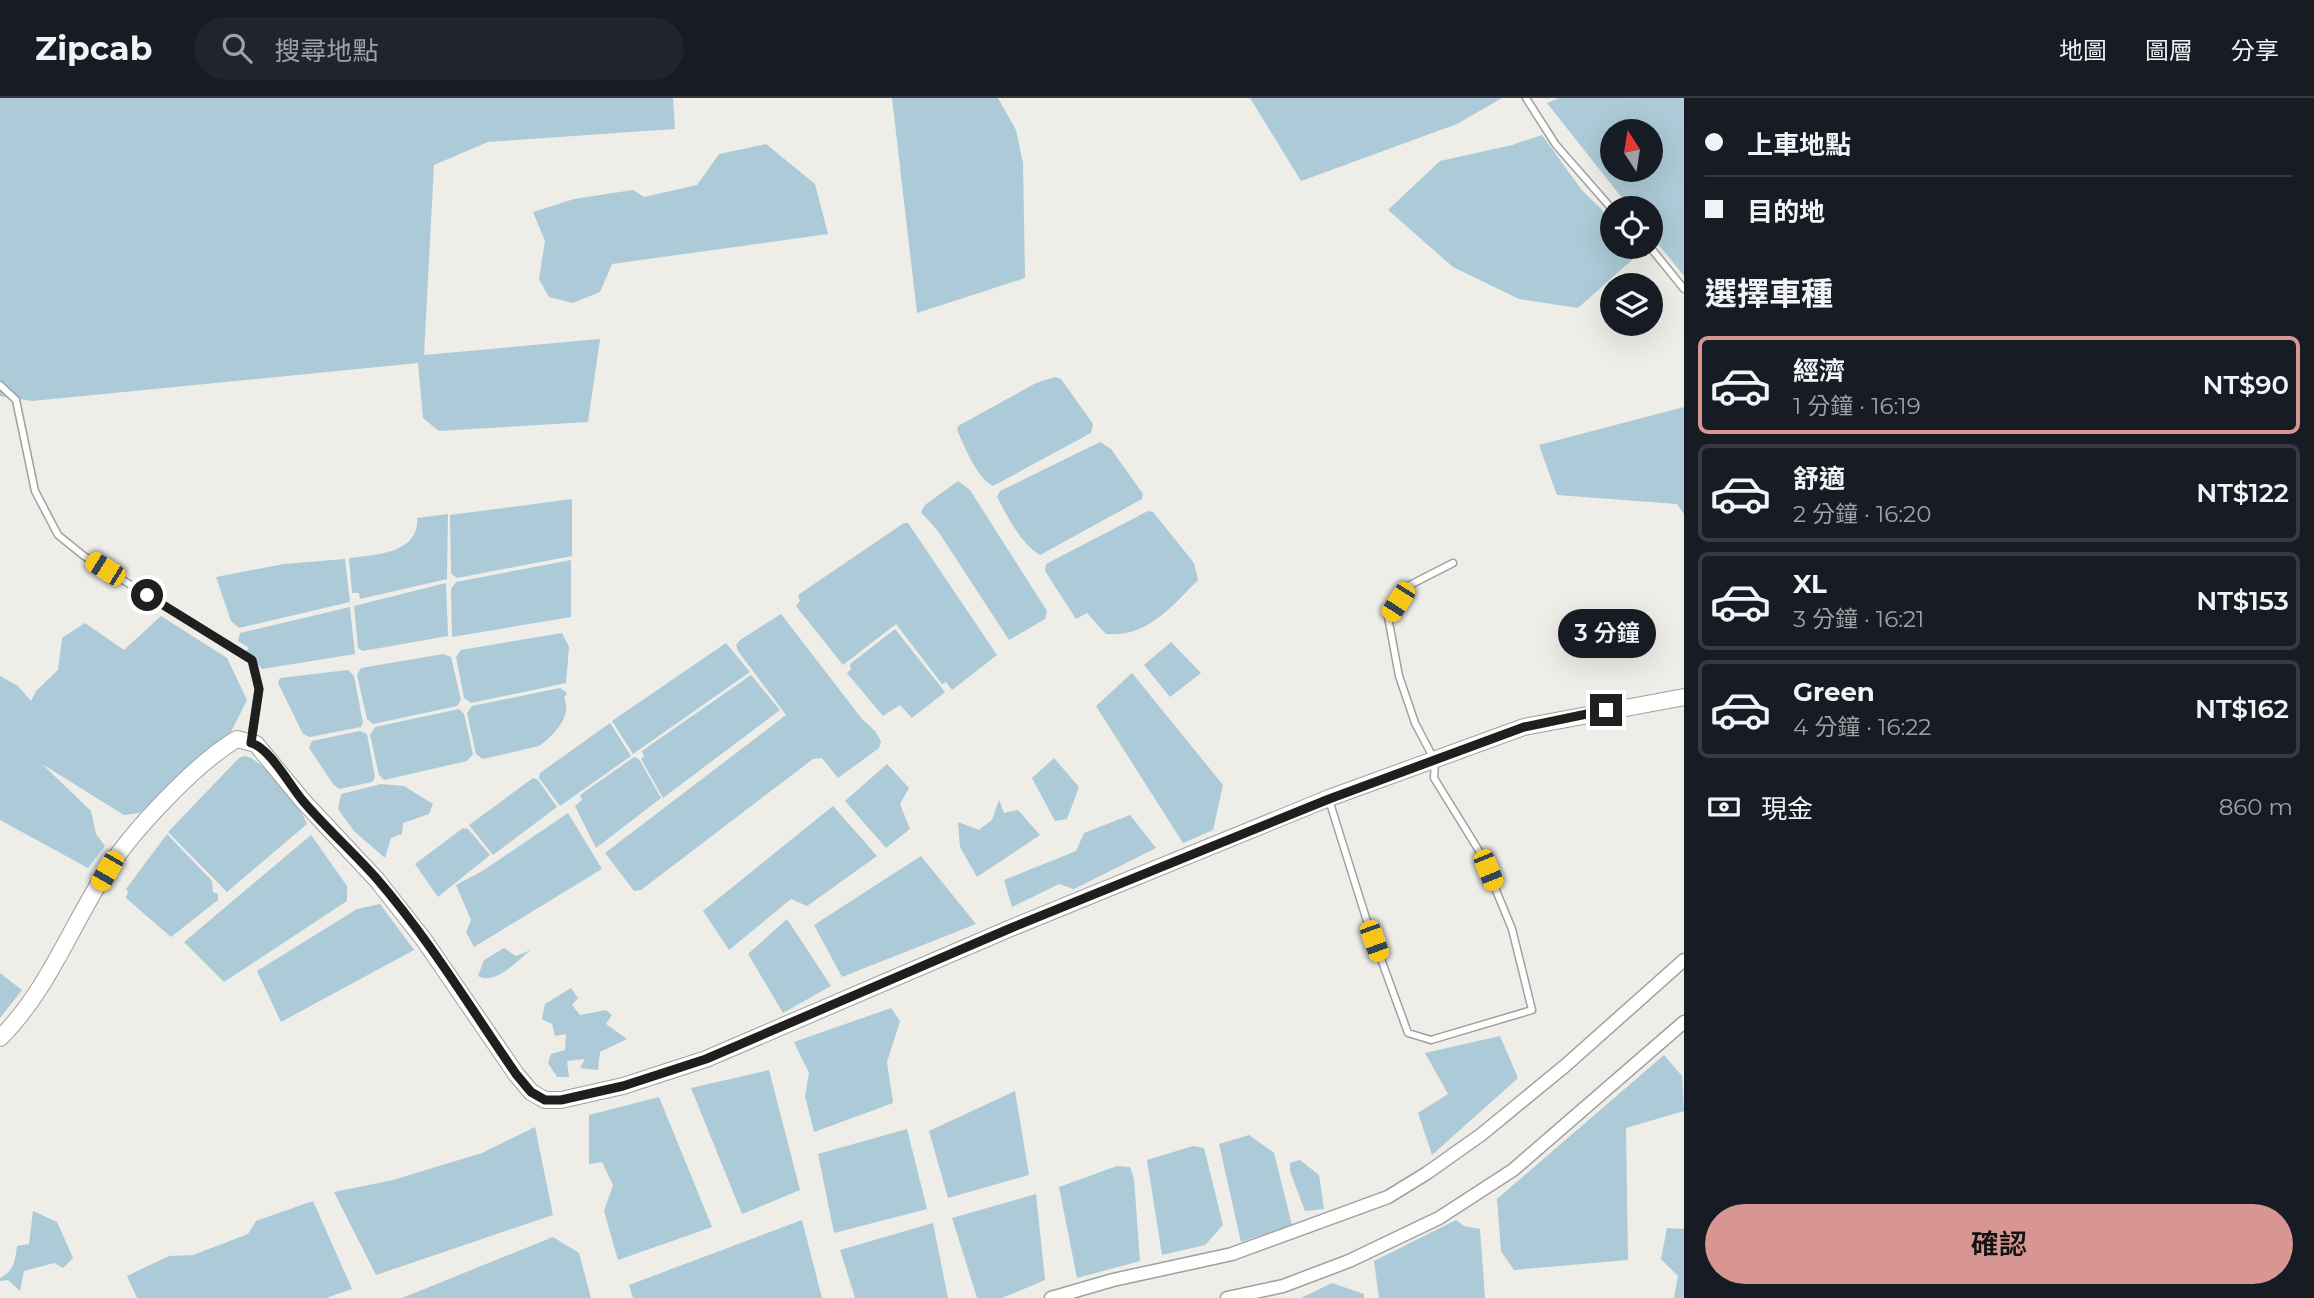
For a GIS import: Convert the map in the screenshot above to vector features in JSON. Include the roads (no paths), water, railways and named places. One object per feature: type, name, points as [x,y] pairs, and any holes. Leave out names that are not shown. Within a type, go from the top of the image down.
[{"type":"street","points":[[0,1038],[35,994],[107,871],[133,835],[215,752],[237,739],[256,744],[303,801],[377,880],[424,940],[531,1092],[545,1100],[561,1100],[623,1086],[706,1059],[1011,928],[1329,799],[1524,727],[1684,697]]},
{"type":"street","points":[[1051,1298],[1113,1280],[1232,1254],[1388,1197],[1427,1173],[1482,1133],[1566,1065],[1684,960]]},
{"type":"street","points":[[1227,1298],[1283,1286],[1349,1261],[1438,1218],[1513,1170],[1684,1022]]},
{"type":"lane","points":[[1526,98],[1556,145],[1601,196]]},
{"type":"lane","points":[[1660,259],[1684,289]]},
{"type":"lane","points":[[0,385],[16,400],[35,491],[58,535],[84,556],[252,660],[259,689],[251,743]]},
{"type":"lane","points":[[1329,799],[1366,918],[1408,1032],[1431,1040],[1532,1010],[1512,929],[1481,854],[1434,778],[1435,761],[1415,723],[1399,676],[1388,617],[1408,586],[1453,563]]},
{"type":"water","points":[[0,98],[673,98],[675,129],[488,142],[434,165],[424,355],[600,339],[588,422],[439,431],[423,418],[418,363],[32,401],[0,396]]},
{"type":"water","points":[[892,98],[998,98],[1016,130],[1023,163],[1025,278],[917,313]]},
{"type":"water","points":[[1250,98],[1502,98],[1457,124],[1301,181]]},
{"type":"water","points":[[1559,98],[1684,98],[1684,276],[1663,250],[1663,196],[1621,196],[1609,182],[1663,182],[1663,119],[1600,119],[1600,170],[1547,103]]},
{"type":"water","points":[[1542,135],[1581,189],[1600,208],[1600,259],[1633,259],[1617,273],[1600,273],[1600,288],[1578,308],[1519,299],[1453,267],[1388,210],[1440,161],[1512,145]]},
{"type":"water","points":[[766,144],[815,184],[828,234],[612,264],[600,292],[573,303],[549,297],[539,279],[545,241],[533,212],[574,199],[633,190],[644,197],[697,185],[719,154]]},
{"type":"water","points":[[1055,377],[1061,379],[1093,424],[1091,433],[993,486],[981,476],[972,461],[957,430],[958,426],[1036,383]]},
{"type":"water","points":[[1684,407],[1684,514],[1677,504],[1557,495],[1539,445]]},
{"type":"water","points":[[1100,442],[1111,449],[1143,494],[1142,499],[1040,555],[1026,544],[1015,529],[997,497],[1000,491]]},
{"type":"water","points":[[958,481],[970,490],[1047,611],[1045,619],[1009,640],[938,531],[921,512],[925,505]]},
{"type":"water","points":[[572,499],[572,556],[457,578],[451,573],[450,515]]},
{"type":"water","points":[[1148,511],[1153,512],[1194,563],[1198,580],[1168,610],[1146,626],[1121,634],[1106,634],[1087,613],[1076,619],[1045,571],[1046,564]]},
{"type":"water","points":[[448,514],[447,579],[360,599],[359,593],[352,593],[349,558],[382,554],[403,546],[416,530],[417,518]]},
{"type":"water","points":[[904,523],[908,523],[997,655],[952,690],[946,682],[942,684],[896,624],[843,665],[796,606],[800,601],[798,595]]},
{"type":"water","points":[[345,559],[350,602],[239,628],[231,621],[216,577],[284,564]]},
{"type":"water","points":[[571,560],[571,617],[452,637],[451,589],[456,582]]},
{"type":"water","points":[[446,583],[448,636],[363,651],[358,648],[354,606]]},
{"type":"water","points":[[350,607],[355,654],[262,669],[246,651],[249,648],[238,641],[240,633]]},
{"type":"water","points":[[781,614],[862,719],[875,731],[881,741],[879,748],[838,778],[822,758],[813,759],[641,890],[634,891],[605,853],[786,715],[736,645]]},
{"type":"water","points":[[161,616],[227,658],[247,700],[225,744],[139,813],[124,815],[42,764],[91,811],[96,834],[105,846],[88,868],[0,820],[0,676],[18,686],[31,701],[36,691],[58,670],[62,638],[85,623],[124,650]]},
{"type":"water","points":[[895,629],[945,692],[912,718],[900,705],[883,716],[847,673],[851,669],[850,664]]},
{"type":"water","points":[[562,633],[569,647],[566,683],[471,703],[464,698],[456,657],[461,650]]},
{"type":"water","points":[[1171,642],[1201,673],[1170,697],[1144,665]]},
{"type":"water","points":[[726,643],[750,672],[633,754],[612,721]]},
{"type":"water","points":[[443,654],[451,657],[461,700],[457,706],[373,724],[367,719],[357,675],[361,668]]},
{"type":"water","points":[[348,670],[354,676],[363,723],[361,727],[310,737],[303,734],[278,683],[280,678]]},
{"type":"water","points":[[1132,673],[1223,785],[1213,830],[1183,843],[1096,706]]},
{"type":"water","points":[[751,675],[780,710],[663,798],[641,759],[644,757],[642,751]]},
{"type":"water","points":[[560,688],[567,693],[564,698],[564,718],[539,746],[483,759],[476,754],[467,713],[472,706]]},
{"type":"water","points":[[459,709],[464,714],[473,754],[467,761],[384,780],[379,775],[370,735],[375,727]]},
{"type":"water","points":[[610,723],[631,756],[560,806],[539,778],[540,773]]},
{"type":"water","points":[[360,731],[367,734],[375,777],[372,782],[339,789],[309,748],[312,741]]},
{"type":"water","points":[[244,756],[270,773],[289,795],[307,824],[227,892],[168,832],[239,758]]},
{"type":"water","points":[[634,757],[639,759],[661,798],[596,848],[575,806],[582,800],[580,795]]},
{"type":"water","points":[[1054,758],[1079,787],[1067,819],[1055,821],[1032,778]]},
{"type":"water","points":[[887,764],[909,788],[900,804],[910,829],[886,848],[845,801]]},
{"type":"water","points":[[533,778],[538,780],[557,807],[493,855],[469,825]]},
{"type":"water","points":[[381,784],[404,786],[433,804],[429,814],[403,823],[402,834],[391,838],[385,858],[354,831],[338,809],[341,794]]},
{"type":"water","points":[[999,800],[1004,813],[1018,810],[1040,835],[977,877],[960,847],[958,822],[979,830],[992,820]]},
{"type":"water","points":[[833,806],[877,856],[807,906],[791,899],[729,950],[703,911]]},
{"type":"water","points":[[568,813],[602,869],[474,947],[466,932],[471,920],[456,885],[484,870]]},
{"type":"water","points":[[1130,815],[1156,848],[1074,889],[1059,884],[1012,907],[1004,880],[1076,851],[1084,833]]},
{"type":"water","points":[[463,828],[468,829],[490,855],[438,897],[415,864]]},
{"type":"water","points":[[167,834],[212,881],[213,892],[218,894],[218,900],[171,937],[126,898],[126,889]]},
{"type":"water","points":[[311,835],[347,886],[347,901],[224,982],[184,942]]},
{"type":"water","points":[[921,856],[976,924],[842,977],[814,925]]},
{"type":"water","points":[[380,904],[414,950],[281,1022],[257,971],[357,909]]},
{"type":"water","points":[[787,919],[831,986],[783,1013],[748,954]]},
{"type":"water","points":[[504,948],[516,956],[531,950],[499,975],[492,978],[478,976],[484,960]]},
{"type":"water","points":[[0,973],[22,990],[0,1018]]},
{"type":"water","points":[[571,988],[578,998],[572,1005],[580,1015],[606,1010],[612,1015],[606,1024],[627,1039],[600,1052],[598,1070],[580,1068],[585,1059],[567,1061],[569,1077],[557,1077],[548,1063],[551,1054],[565,1050],[566,1034],[555,1036],[552,1024],[542,1019],[545,1004]]},
{"type":"water","points":[[891,1008],[900,1021],[887,1062],[893,1103],[814,1132],[805,1096],[809,1073],[794,1042]]},
{"type":"water","points":[[1500,1036],[1518,1078],[1432,1155],[1418,1113],[1448,1094],[1425,1053]]},
{"type":"water","points":[[1664,1055],[1682,1076],[1684,1111],[1626,1128],[1628,1260],[1514,1270],[1501,1251],[1497,1199]]},
{"type":"water","points":[[769,1070],[800,1190],[742,1214],[691,1088]]},
{"type":"water","points":[[1015,1091],[1029,1175],[948,1198],[929,1131]]},
{"type":"water","points":[[659,1097],[712,1227],[618,1260],[604,1211],[613,1185],[602,1162],[589,1164],[589,1115]]},
{"type":"water","points":[[535,1127],[553,1215],[376,1275],[334,1192],[393,1180],[482,1153]]},
{"type":"water","points":[[907,1129],[927,1209],[834,1233],[818,1154]]},
{"type":"water","points":[[1249,1135],[1274,1153],[1292,1225],[1241,1242],[1219,1144]]},
{"type":"water","points":[[1193,1146],[1204,1148],[1223,1225],[1205,1245],[1162,1255],[1147,1160]]},
{"type":"water","points":[[1300,1160],[1319,1175],[1324,1209],[1305,1211],[1290,1171],[1290,1163]]},
{"type":"water","points":[[1117,1166],[1130,1167],[1134,1179],[1140,1261],[1077,1278],[1059,1187]]},
{"type":"water","points":[[1036,1194],[1045,1280],[1002,1298],[977,1298],[952,1218]]},
{"type":"water","points":[[313,1201],[352,1289],[326,1298],[137,1298],[127,1276],[169,1256],[193,1255],[248,1234],[256,1221]]},
{"type":"water","points":[[33,1211],[57,1222],[73,1258],[63,1268],[54,1263],[24,1271],[20,1291],[8,1280],[0,1281],[0,1278],[13,1265],[17,1246],[29,1244]]},
{"type":"water","points":[[802,1220],[822,1298],[633,1298],[629,1285]]},
{"type":"water","points":[[1456,1220],[1464,1226],[1480,1229],[1485,1298],[1379,1298],[1374,1261]]},
{"type":"water","points":[[933,1223],[948,1298],[855,1298],[840,1250]]},
{"type":"water","points":[[1667,1228],[1684,1229],[1684,1298],[1674,1298],[1678,1276],[1661,1259]]},
{"type":"water","points":[[553,1237],[579,1253],[591,1298],[402,1298]]},
{"type":"water","points":[[1332,1283],[1364,1294],[1364,1298],[1301,1298]]}]
